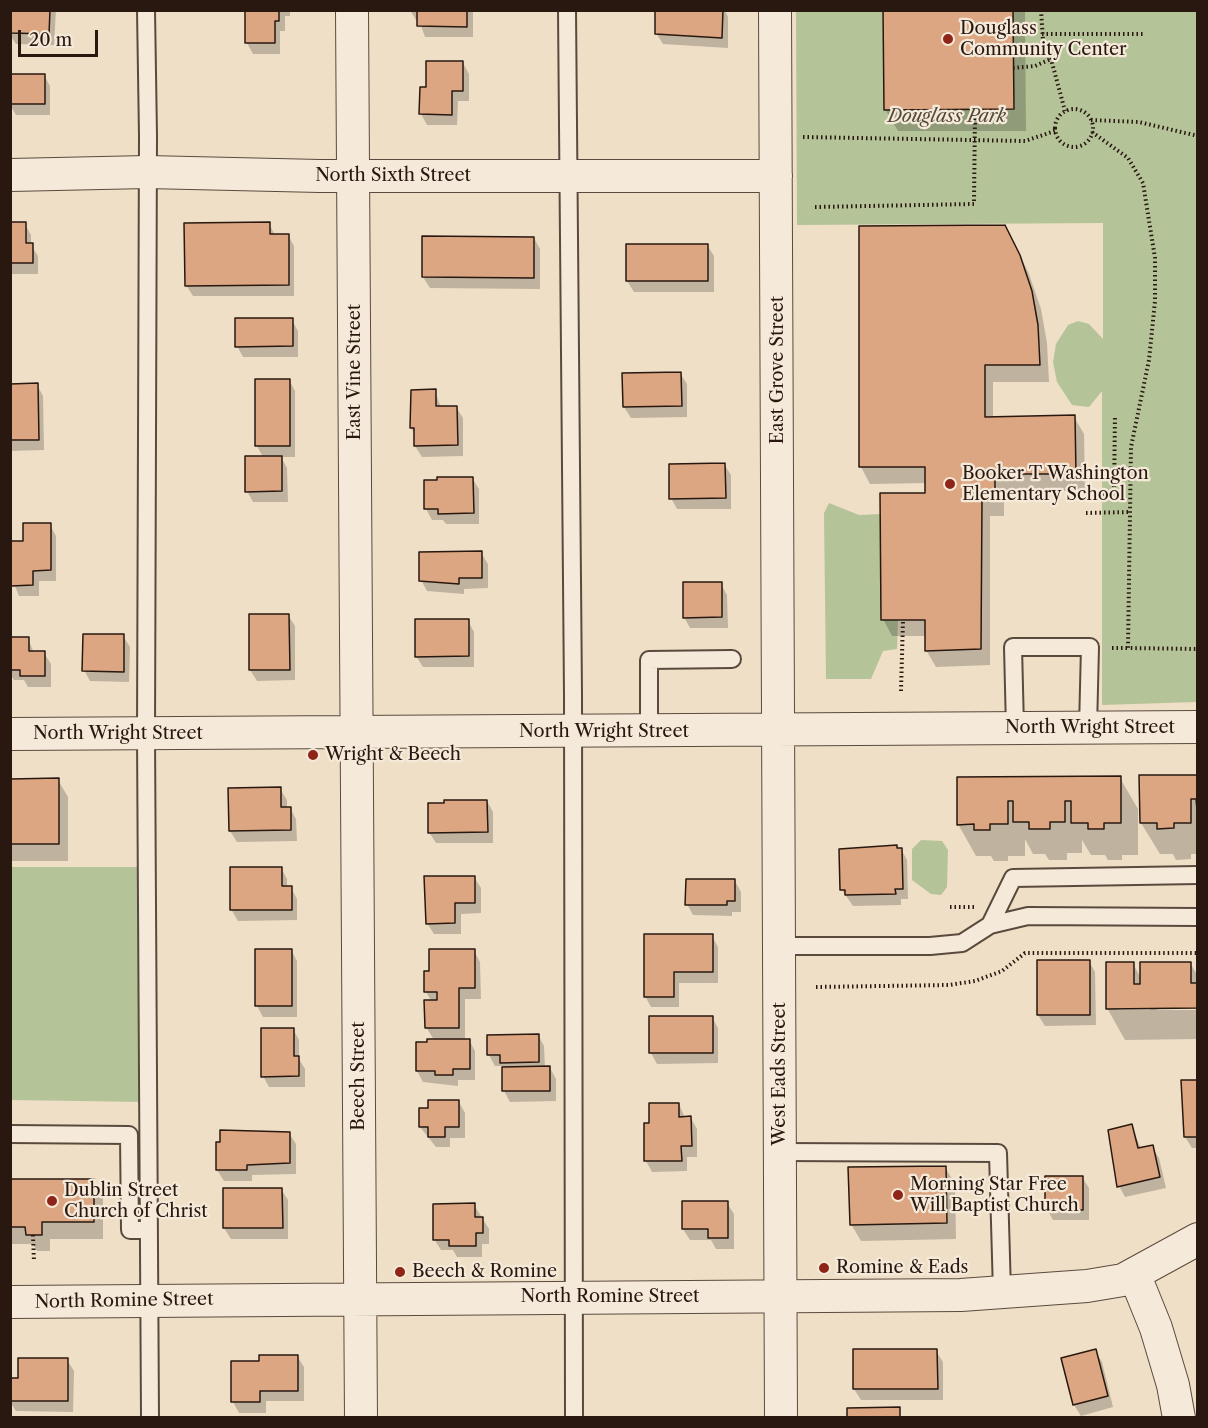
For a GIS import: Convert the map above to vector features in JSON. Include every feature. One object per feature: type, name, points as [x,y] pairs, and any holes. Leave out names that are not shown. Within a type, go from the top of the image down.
[{"type":"street","name":"East Vine Street","points":[[352,10],[358,734]]},
{"type":"street","name":"East Grove Street","points":[[775,10],[780,730]]},
{"type":"street","name":"North Sixth Street","points":[[10,175],[147,172],[354,176],[776,176]]},
{"type":"street","name":"North Wright Street","points":[[10,734],[358,734],[1197,727]]},
{"type":"street","name":"West Eads Street","points":[[780,730],[781,1418]]},
{"type":"street","name":"Beech Street","points":[[358,734],[361,1418]]},
{"type":"street","name":"North Romine Street","points":[[10,1302],[1002,1292],[1087,1286],[1135,1276],[1197,1239]]},
{"type":"street","points":[[1135,1276],[1156,1328],[1173,1385],[1179,1418]]},
{"type":"lane","points":[[146,10],[146,734],[150,1418]]},
{"type":"lane","points":[[567,10],[573,732],[574,1418]]},
{"type":"lane","points":[[1015,728],[1013,647],[1090,647],[1088,728]]},
{"type":"lane","points":[[649,732],[649,660],[732,659]]},
{"type":"lane","points":[[990,925],[1013,878],[1197,875]]},
{"type":"lane","points":[[780,946],[930,946],[962,943],[990,925],[1028,916],[1197,917]]},
{"type":"lane","points":[[10,1134],[129,1135],[130,1230],[149,1230]]},
{"type":"lane","points":[[780,1152],[998,1153],[1002,1292]]},
{"type":"path","points":[[1041,10],[1042,34],[1065,111]]},
{"type":"path","points":[[1042,34],[1143,34]]},
{"type":"path","points":[[1014,68],[1035,66],[1051,59]]},
{"type":"path","points":[[815,207],[974,204],[975,111]]},
{"type":"path","points":[[1065,111],[1082,111],[1091,120],[1092,132],[1084,143],[1072,147],[1061,141],[1055,131],[1057,120],[1065,111]]},
{"type":"path","points":[[1091,120],[1139,122],[1197,136]]},
{"type":"path","points":[[797,137],[1024,141],[1055,131]]},
{"type":"path","points":[[1092,132],[1128,158],[1143,183],[1155,258],[1155,301],[1149,360],[1131,447],[1128,648],[1197,649]]},
{"type":"path","points":[[1085,494],[1114,494],[1115,415]]},
{"type":"path","points":[[1086,513],[1130,512]]},
{"type":"path","points":[[901,691],[903,621]]},
{"type":"path","points":[[816,987],[949,986],[975,981],[1002,971],[1024,953],[1197,953]]},
{"type":"path","points":[[33,1235],[34,1262]]},
{"type":"green space","name":"Douglass Park","points":[[796,11],[1197,11],[1197,702],[1102,705],[1102,391],[1089,407],[1072,405],[1057,382],[1053,362],[1056,344],[1068,325],[1078,321],[1089,324],[1103,339],[1103,223],[797,225]]},
{"type":"green space","points":[[829,503],[859,515],[881,514],[882,620],[898,620],[897,649],[883,651],[871,679],[826,679],[824,513]]},
{"type":"green space","points":[[921,840],[942,841],[948,850],[947,887],[941,895],[931,894],[912,880],[912,849]]},
{"type":"green space","points":[[11,867],[141,867],[146,1102],[11,1100]]},
{"type":"building","points":[[10,10],[50,10],[49,34],[10,33]]},
{"type":"building","points":[[245,10],[279,10],[279,21],[275,21],[275,43],[245,43]]},
{"type":"building","points":[[417,10],[467,10],[467,27],[417,26]]},
{"type":"building","points":[[655,10],[723,10],[722,38],[655,34]]},
{"type":"building","name":"Douglass Community Center","points":[[883,10],[1013,10],[1014,109],[884,110]]},
{"type":"building","points":[[426,61],[463,61],[463,91],[452,91],[452,115],[419,114],[420,87],[426,87]]},
{"type":"building","points":[[10,74],[45,74],[45,104],[10,104]]},
{"type":"building","points":[[10,222],[26,222],[26,243],[33,243],[33,263],[10,263]]},
{"type":"building","points":[[270,222],[270,234],[289,234],[289,285],[185,286],[184,223]]},
{"type":"building","points":[[1005,225],[1020,255],[1032,291],[1038,325],[1040,365],[985,365],[985,417],[1075,415],[1076,474],[995,474],[995,500],[982,500],[981,649],[925,651],[925,620],[881,620],[880,493],[925,493],[925,467],[859,467],[859,226]]},
{"type":"building","points":[[422,236],[534,237],[534,278],[422,277]]},
{"type":"building","points":[[626,244],[708,244],[708,281],[626,281]]},
{"type":"building","points":[[235,318],[293,318],[293,346],[235,347]]},
{"type":"building","points":[[681,372],[682,406],[623,407],[622,373]]},
{"type":"building","points":[[255,379],[290,379],[290,446],[255,446]]},
{"type":"building","points":[[38,383],[39,440],[10,440],[10,384]]},
{"type":"building","points":[[436,389],[436,406],[457,406],[458,445],[414,446],[414,428],[410,428],[411,390]]},
{"type":"building","points":[[245,456],[282,456],[282,491],[245,492]]},
{"type":"building","points":[[725,463],[726,498],[669,499],[669,464]]},
{"type":"building","points":[[437,477],[473,477],[474,513],[438,514],[438,509],[424,509],[424,480],[437,480]]},
{"type":"building","points":[[23,523],[51,523],[51,570],[33,571],[33,585],[11,586],[10,541],[23,541]]},
{"type":"building","points":[[482,551],[482,578],[459,578],[459,584],[419,581],[419,552]]},
{"type":"building","points":[[683,582],[722,582],[722,617],[683,618]]},
{"type":"building","points":[[249,614],[289,614],[290,670],[249,670]]},
{"type":"building","points":[[415,619],[469,619],[469,656],[415,657]]},
{"type":"building","points":[[83,634],[124,634],[124,672],[82,671]]},
{"type":"building","points":[[10,637],[29,637],[29,651],[45,651],[45,676],[20,676],[20,670],[10,670]]},
{"type":"building","points":[[1139,775],[1198,775],[1198,821],[1196,799],[1191,799],[1191,823],[1174,823],[1174,828],[1157,829],[1157,823],[1140,823]]},
{"type":"building","points":[[1121,776],[1121,823],[1104,823],[1104,829],[1088,829],[1088,823],[1071,823],[1071,801],[1065,801],[1065,822],[1050,822],[1050,829],[1029,829],[1029,822],[1013,822],[1013,801],[1008,801],[1008,824],[990,824],[990,830],[974,830],[974,824],[957,825],[957,777]]},
{"type":"building","points":[[59,778],[59,844],[10,844],[10,779]]},
{"type":"building","points":[[281,787],[281,807],[291,807],[291,830],[229,831],[228,788]]},
{"type":"building","points":[[444,800],[487,800],[488,832],[428,833],[428,803],[444,803]]},
{"type":"building","points":[[897,845],[897,848],[902,848],[903,889],[895,889],[896,894],[845,895],[845,890],[840,890],[839,849]]},
{"type":"building","points":[[230,867],[282,867],[282,886],[292,886],[292,910],[230,910]]},
{"type":"building","points":[[424,876],[475,876],[475,903],[455,903],[455,923],[426,924]]},
{"type":"building","points":[[686,879],[735,879],[735,901],[727,901],[727,905],[685,905]]},
{"type":"building","points":[[644,934],[713,934],[713,972],[674,972],[674,997],[644,997]]},
{"type":"building","points":[[255,949],[292,949],[292,1006],[255,1006]]},
{"type":"building","points":[[429,949],[475,949],[475,988],[459,988],[459,1028],[425,1028],[424,1000],[437,1000],[437,992],[424,992],[424,971],[429,971]]},
{"type":"building","points":[[1037,960],[1090,960],[1090,1015],[1037,1015]]},
{"type":"building","points":[[1106,962],[1134,962],[1134,984],[1140,984],[1140,962],[1191,962],[1191,983],[1198,983],[1198,1008],[1106,1009]]},
{"type":"building","points":[[649,1016],[713,1016],[713,1053],[649,1053]]},
{"type":"building","points":[[261,1028],[294,1028],[294,1056],[299,1056],[299,1076],[261,1077]]},
{"type":"building","points":[[539,1034],[539,1062],[500,1063],[500,1055],[487,1055],[487,1035]]},
{"type":"building","points":[[427,1039],[470,1039],[470,1069],[453,1069],[453,1075],[435,1075],[435,1071],[416,1071],[416,1042],[427,1042]]},
{"type":"building","points":[[550,1066],[550,1091],[502,1091],[502,1067]]},
{"type":"building","points":[[1181,1080],[1198,1080],[1198,1137],[1184,1137]]},
{"type":"building","points":[[428,1100],[459,1100],[459,1127],[445,1127],[445,1137],[428,1137],[428,1127],[419,1127],[419,1108],[428,1108]]},
{"type":"building","points":[[649,1103],[679,1103],[679,1117],[691,1116],[692,1146],[681,1146],[682,1161],[644,1161],[644,1123],[649,1123]]},
{"type":"building","points":[[1132,1124],[1138,1148],[1153,1145],[1160,1177],[1117,1187],[1108,1130]]},
{"type":"building","points":[[220,1130],[290,1132],[290,1163],[247,1165],[247,1170],[216,1170],[216,1142],[220,1142]]},
{"type":"building","name":"Morning Star Free Will Baptist Church","points":[[946,1166],[947,1223],[850,1225],[848,1167]]},
{"type":"building","points":[[1045,1176],[1083,1176],[1083,1210],[1045,1210]]},
{"type":"building","name":"Dublin Street Church of Christ","points":[[10,1179],[94,1179],[94,1222],[42,1222],[42,1235],[26,1235],[25,1227],[10,1227]]},
{"type":"building","points":[[223,1188],[282,1188],[283,1228],[223,1228]]},
{"type":"building","points":[[682,1201],[728,1201],[728,1238],[708,1238],[708,1229],[682,1229]]},
{"type":"building","points":[[475,1203],[475,1217],[483,1217],[483,1233],[476,1233],[476,1246],[449,1246],[449,1240],[433,1240],[433,1204]]},
{"type":"building","points":[[853,1349],[937,1349],[938,1389],[853,1389]]},
{"type":"building","points":[[1096,1349],[1108,1396],[1073,1405],[1061,1358]]},
{"type":"building","points":[[259,1355],[298,1355],[298,1391],[260,1391],[260,1402],[231,1402],[231,1361],[259,1361]]},
{"type":"building","points":[[18,1358],[68,1358],[68,1401],[10,1401],[10,1378],[18,1378]]},
{"type":"building","points":[[900,1407],[900,1418],[847,1418],[847,1408]]},
{"type":"place","name":"Douglass Community Center","points":[[948,39]]},
{"type":"place","name":"Booker T Washington Elementary School","points":[[950,484]]},
{"type":"place","name":"Wright & Beech","points":[[313,755]]},
{"type":"place","name":"Morning Star Free Will Baptist Church","points":[[898,1195]]},
{"type":"place","name":"Dublin Street Church of Christ","points":[[52,1201]]},
{"type":"place","name":"Romine & Eads","points":[[824,1268]]},
{"type":"place","name":"Beech & Romine","points":[[400,1272]]}]
